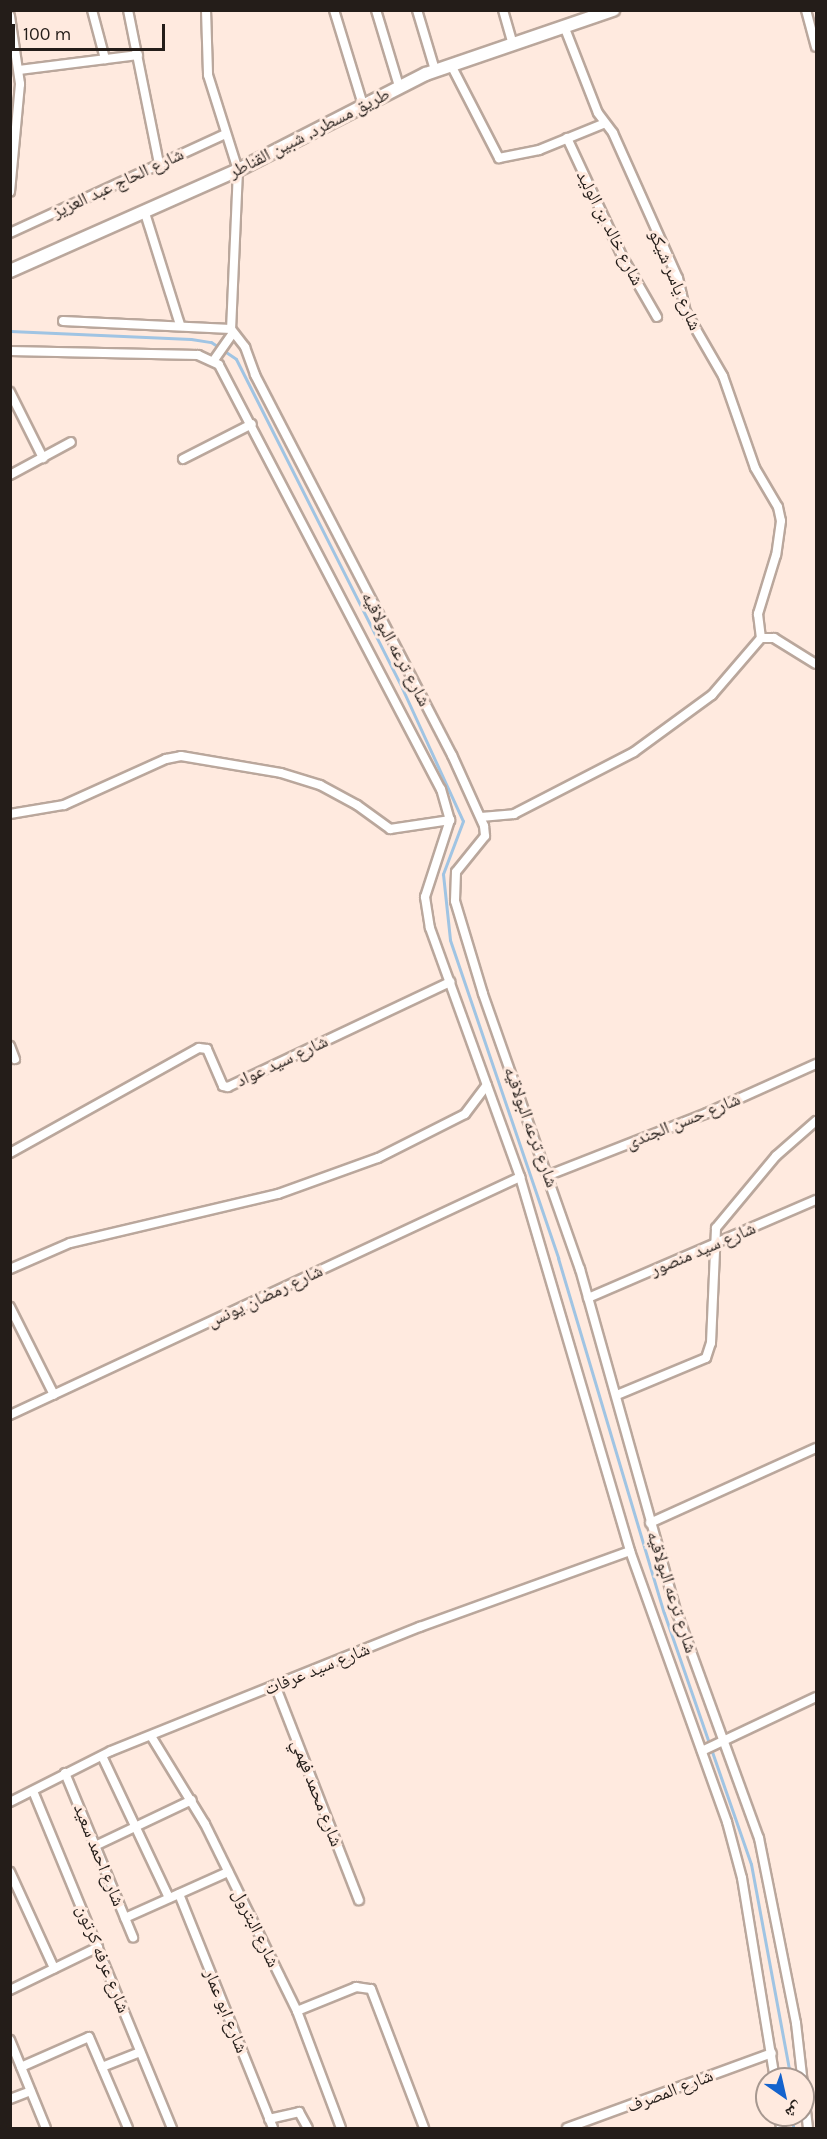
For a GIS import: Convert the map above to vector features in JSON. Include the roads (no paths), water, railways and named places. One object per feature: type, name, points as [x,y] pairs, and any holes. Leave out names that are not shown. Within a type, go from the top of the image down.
[{"type":"main road","name":"طريق مسطرد, شبين القناطر","points":[[10,271],[145,213],[237,165],[435,70],[512,42],[613,10]]},
{"type":"street","points":[[92,10],[105,59]]},
{"type":"street","points":[[128,10],[159,164]]},
{"type":"street","points":[[10,351],[198,355],[216,358],[231,333],[237,165],[208,75],[206,10]]},
{"type":"street","points":[[334,10],[363,105]]},
{"type":"street","points":[[376,10],[399,86]]},
{"type":"street","points":[[417,10],[435,70]]},
{"type":"street","points":[[503,10],[512,42]]},
{"type":"street","points":[[806,10],[816,47]]},
{"type":"street","points":[[10,16],[19,70],[10,192]]},
{"type":"street","name":"شارع ياسر شيكو","points":[[564,26],[598,113],[605,123],[678,278],[686,312],[723,376],[755,468],[781,515],[776,555],[758,608],[761,638]]},
{"type":"street","points":[[19,70],[138,55]]},
{"type":"street","points":[[451,65],[500,158],[539,150],[605,123]]},
{"type":"street","name":"شارع الحاج عبد العزيز","points":[[10,233],[159,164],[227,138]]},
{"type":"street","name":"شارع خالد بن الوليد","points":[[567,138],[605,223],[657,317]]},
{"type":"street","points":[[145,213],[180,325]]},
{"type":"street","points":[[63,321],[180,325],[231,333]]},
{"type":"street","name":"شارع ترعه البولاقيه","points":[[231,333],[244,346],[260,385],[481,817],[485,836],[456,872],[455,901],[483,994],[549,1175],[588,1298],[617,1395],[676,1613],[725,1740],[764,1862],[796,2023],[808,2128]]},
{"type":"street","name":"شارع ترعه البولاقيه","points":[[216,358],[441,789],[450,820],[425,897],[430,928],[520,1177],[630,1551],[702,1751],[742,1878],[774,2067]]},
{"type":"street","points":[[10,392],[43,458]]},
{"type":"street","points":[[183,459],[252,424]]},
{"type":"street","points":[[10,475],[71,442]]},
{"type":"street","points":[[481,817],[513,814],[634,752],[712,695],[761,638],[774,638],[816,664]]},
{"type":"street","points":[[10,814],[64,806],[166,759],[181,756],[281,773],[320,785],[357,805],[390,829],[450,820]]},
{"type":"street","name":"شارع سيد عواد","points":[[10,1153],[199,1048],[207,1049],[223,1086],[228,1087],[450,982]]},
{"type":"street","points":[[10,1046],[15,1059]]},
{"type":"street","name":"شارع حسن الجندى","points":[[549,1175],[707,1113],[816,1064]]},
{"type":"street","points":[[10,1269],[70,1244],[278,1194],[378,1158],[465,1114],[487,1085]]},
{"type":"street","points":[[617,1395],[706,1358],[711,1343],[713,1245],[716,1228],[728,1209],[776,1156],[816,1121]]},
{"type":"street","name":"شارع رمضان يونس","points":[[10,1415],[520,1177]]},
{"type":"street","name":"شارع سيد منصور","points":[[588,1298],[816,1200]]},
{"type":"street","points":[[10,1307],[54,1395]]},
{"type":"street","points":[[650,1523],[816,1448]]},
{"type":"street","name":"شارع سيد عرفات","points":[[10,1803],[102,1756],[275,1685],[420,1627],[630,1551]]},
{"type":"street","name":"شارع محمد فهمي","points":[[275,1685],[359,1900]]},
{"type":"street","points":[[702,1751],[816,1697]]},
{"type":"street","name":"شارع البترول","points":[[151,1736],[192,1800],[297,2011],[341,2128]]},
{"type":"street","points":[[102,1756],[169,1898]]},
{"type":"street","name":"شارع احمد سعيد","points":[[65,1773],[133,1937]]},
{"type":"street","name":"شارع عرفه كرتون","points":[[33,1791],[172,2128]]},
{"type":"street","points":[[95,1846],[192,1800]]},
{"type":"street","points":[[10,1872],[54,1968]]},
{"type":"street","points":[[125,1918],[228,1872]]},
{"type":"street","name":"شارع ابو عمار","points":[[179,1894],[273,2128]]},
{"type":"street","points":[[10,1990],[98,1947]]},
{"type":"street","points":[[297,2011],[356,1987],[371,1989],[424,2128]]},
{"type":"street","points":[[21,2067],[85,2037],[90,2038],[128,2128]]},
{"type":"street","points":[[10,2040],[46,2128]]},
{"type":"street","points":[[102,2067],[140,2052]]},
{"type":"street","name":"شارع المصرف","points":[[567,2128],[772,2053]]},
{"type":"street","points":[[10,2099],[31,2091]]},
{"type":"street","points":[[269,2119],[299,2112],[308,2128]]},
{"type":"waterway","points":[[10,331],[191,339],[211,342],[236,359],[402,688],[463,821],[443,874],[450,940],[558,1258],[664,1613],[751,1864],[789,2067]]}]
